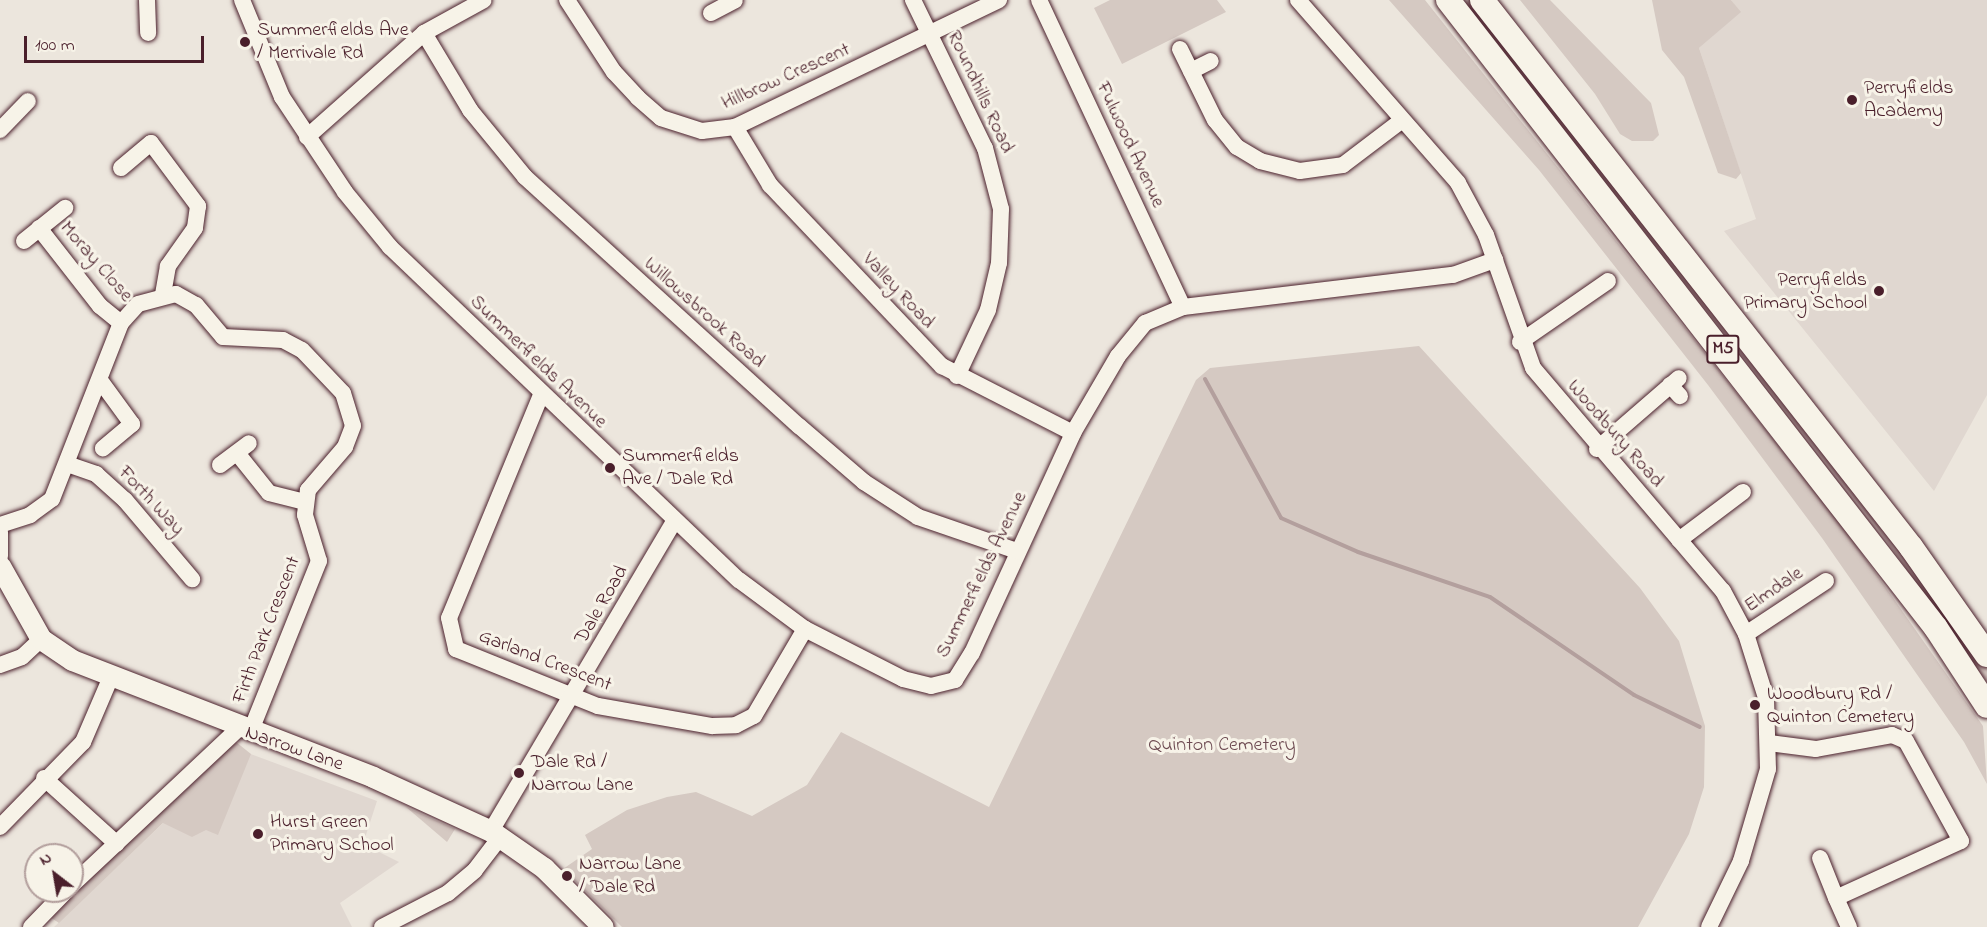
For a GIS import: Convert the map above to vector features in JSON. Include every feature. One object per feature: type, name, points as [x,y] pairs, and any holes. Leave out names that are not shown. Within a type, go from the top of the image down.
[{"type":"highway","name":"M5","points":[[1448,0],[1936,628],[1987,706]]},
{"type":"highway","name":"M5","points":[[1482,0],[1904,538],[1987,655]]},
{"type":"main road","points":[[0,566],[41,639]]},
{"type":"main road","name":"Narrow Lane","points":[[41,639],[110,679],[244,731],[373,777],[496,834],[551,875],[603,927]]},
{"type":"street","points":[[147,0],[148,33]]},
{"type":"street","name":"Summerfields Avenue","points":[[243,0],[278,88],[307,137],[390,247],[674,522],[805,629],[903,679],[931,686],[955,680],[1073,433],[1118,356],[1145,323],[1183,307],[1454,275],[1495,260]]},
{"type":"street","points":[[307,137],[424,33],[484,0]]},
{"type":"street","name":"Hillbrow Crescent","points":[[567,0],[614,72],[661,118],[702,131],[735,127],[999,0]]},
{"type":"street","points":[[711,13],[735,0]]},
{"type":"street","name":"Roundhills Road","points":[[913,0],[985,148],[1001,209],[999,263],[988,310],[957,376]]},
{"type":"street","name":"Fulwood Avenue","points":[[1039,0],[1183,307]]},
{"type":"street","name":"Woodbury Road","points":[[1298,0],[1401,121],[1458,183],[1495,260],[1520,342],[1538,375],[1597,449],[1723,591],[1746,634],[1766,698],[1769,743],[1761,805],[1709,927]]},
{"type":"street","name":"Willowsbrook Road","points":[[424,33],[470,110],[525,177],[799,426],[864,482],[918,517],[1017,551]]},
{"type":"street","points":[[1180,49],[1228,138],[1277,167],[1300,171],[1343,165],[1401,121]]},
{"type":"street","points":[[1191,72],[1211,61]]},
{"type":"street","points":[[3,121],[28,101]]},
{"type":"street","name":"Valley Road","points":[[735,127],[770,185],[919,345],[957,376],[1073,433]]},
{"type":"street","points":[[121,168],[151,143],[198,206],[195,228],[168,266],[163,294]]},
{"type":"street","name":"Moray Close","points":[[24,242],[65,208]]},
{"type":"street","name":"Moray Close","points":[[39,228],[100,306],[121,323]]},
{"type":"street","points":[[1520,342],[1603,291]]},
{"type":"street","points":[[0,525],[30,515],[52,500],[70,465],[102,383],[121,323],[138,304],[163,294],[196,305],[223,337],[292,343],[343,393],[354,419],[351,433],[308,490],[305,502],[269,493],[243,448],[220,465]]},
{"type":"street","points":[[102,383],[132,424],[103,448]]},
{"type":"street","points":[[1597,449],[1676,386]]},
{"type":"street","name":"Garland Crescent","points":[[541,395],[449,618],[456,649],[471,658],[598,706],[712,726],[736,724],[754,716],[805,629]]},
{"type":"street","name":"Forth Way","points":[[70,465],[96,474],[111,487],[192,579]]},
{"type":"street","points":[[1679,540],[1743,492]]},
{"type":"street","name":"Firth Park Crescent","points":[[244,731],[319,561],[305,502]]},
{"type":"street","name":"Dale Road","points":[[382,927],[448,893],[475,870],[674,522]]},
{"type":"street","points":[[0,532],[0,556]]},
{"type":"street","name":"Elmdale","points":[[1746,634],[1826,580]]},
{"type":"street","points":[[0,665],[22,657],[41,639]]},
{"type":"street","points":[[0,827],[44,778],[83,742],[110,679]]},
{"type":"street","points":[[84,874],[244,731]]},
{"type":"street","points":[[1769,743],[1816,749],[1892,735],[1906,741],[1961,841],[1836,898]]},
{"type":"street","points":[[44,778],[117,844]]},
{"type":"street","points":[[1820,858],[1849,927]]},
{"type":"street","points":[[31,927],[54,903]]},
{"type":"shaded area","points":[[1731,0],[1987,0],[1987,395],[1934,491],[1724,231],[1756,219],[1699,48],[1740,12]]},
{"type":"shaded area","name":"Hurst Green Primary School","points":[[240,750],[377,801],[363,844],[399,862],[340,903],[352,927],[54,927],[79,903],[84,903],[84,898]]},
{"type":"green space","points":[[1110,0],[1217,0],[1226,12],[1122,64],[1094,8]]},
{"type":"green space","points":[[1389,0],[1425,0],[1846,531],[1983,726],[1987,784],[1964,742],[1822,538],[1708,385],[1539,170]]},
{"type":"green space","points":[[1462,0],[1471,0],[1953,618],[1987,669],[1987,683],[1876,526]]},
{"type":"green space","points":[[1520,0],[1550,0],[1651,103],[1659,135],[1653,141],[1632,141],[1620,134],[1595,94]]},
{"type":"green space","points":[[1652,0],[1731,0],[1741,12],[1699,48],[1741,173],[1736,179],[1718,173],[1684,77],[1662,50]]},
{"type":"green space","name":"Quinton Cemetery","points":[[1419,346],[1640,588],[1679,641],[1705,726],[1704,787],[1689,834],[1638,927],[622,927],[563,869],[592,849],[585,835],[627,810],[667,797],[696,792],[752,816],[807,785],[841,732],[989,807],[1196,380],[1210,368]]},
{"type":"green space","points":[[236,742],[251,754],[218,835],[206,830],[192,837],[163,823],[84,899],[84,880]]},
{"type":"green space","points":[[406,807],[455,829],[447,842]]},
{"type":"green space","points":[[63,903],[80,903],[59,923],[50,917]]},
{"type":"waterway","points":[[1205,379],[1281,518],[1358,552],[1490,597],[1634,695],[1700,727]]},
{"type":"place","name":"Summerfields Ave / Merrivale Rd","points":[[245,42]]},
{"type":"place","name":"Perryfields Academy","points":[[1852,100]]},
{"type":"place","name":"Perryfields Primary School","points":[[1879,291]]},
{"type":"place","name":"Summerfields Ave / Dale Rd","points":[[610,468]]},
{"type":"place","name":"Woodbury Rd / Quinton Cemetery","points":[[1755,705]]},
{"type":"place","name":"Dale Rd / Narrow Lane","points":[[519,773]]},
{"type":"place","name":"Hurst Green Primary School","points":[[258,834]]},
{"type":"place","name":"Narrow Lane / Dale Rd","points":[[567,876]]}]
